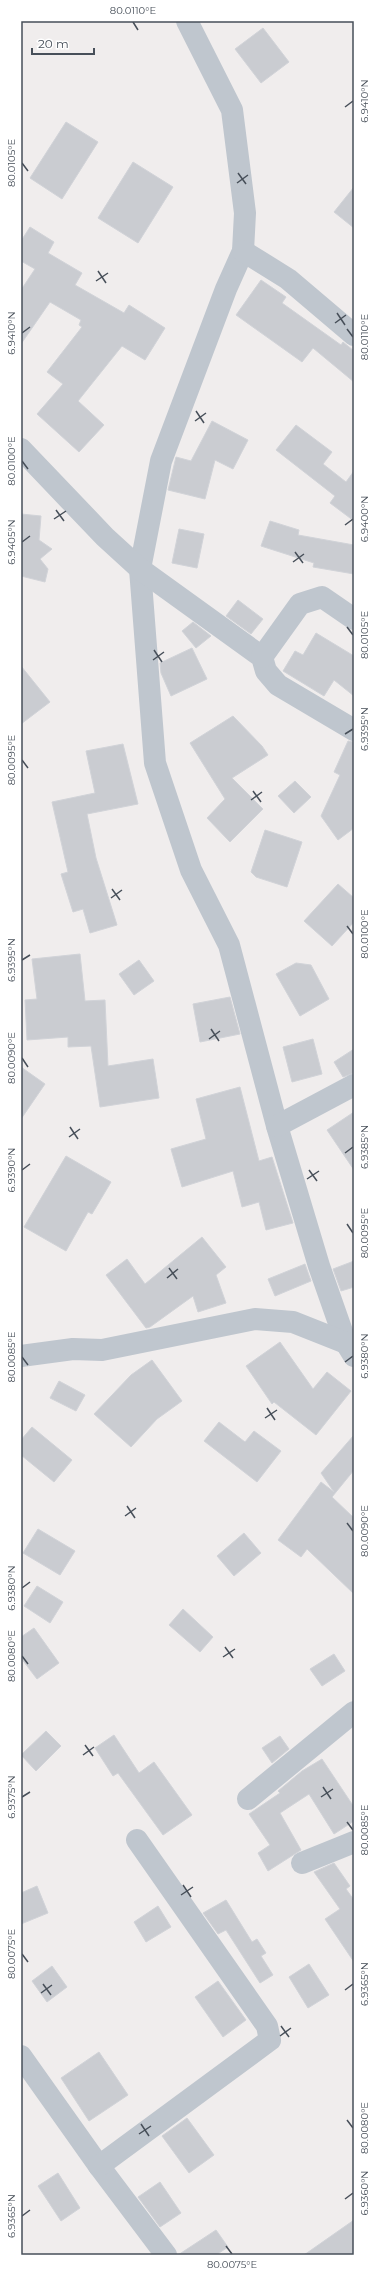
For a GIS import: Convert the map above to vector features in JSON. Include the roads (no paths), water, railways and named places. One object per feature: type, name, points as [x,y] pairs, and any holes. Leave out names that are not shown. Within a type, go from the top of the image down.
[{"type":"street","points":[[187,21],[232,110],[245,213],[243,252],[226,289],[161,462],[140,569],[155,763],[191,870],[230,944],[277,1126],[319,1266],[350,1349]]},
{"type":"street","points":[[243,252],[288,279],[354,335]]},
{"type":"street","points":[[21,449],[105,537],[140,569],[262,658],[266,671],[278,685],[354,730]]},
{"type":"street","points":[[262,658],[300,604],[322,596],[354,619]]},
{"type":"street","points":[[277,1126],[354,1085]]},
{"type":"street","points":[[28,1352],[73,1349],[102,1350],[255,1319],[293,1322],[350,1349]]},
{"type":"street","points":[[248,1799],[354,1712]]},
{"type":"street","points":[[98,2166],[270,2040],[267,2026],[137,1840]]},
{"type":"street","points":[[302,1863],[354,1842]]},
{"type":"street","points":[[21,2056],[98,2166],[166,2255]]}]
